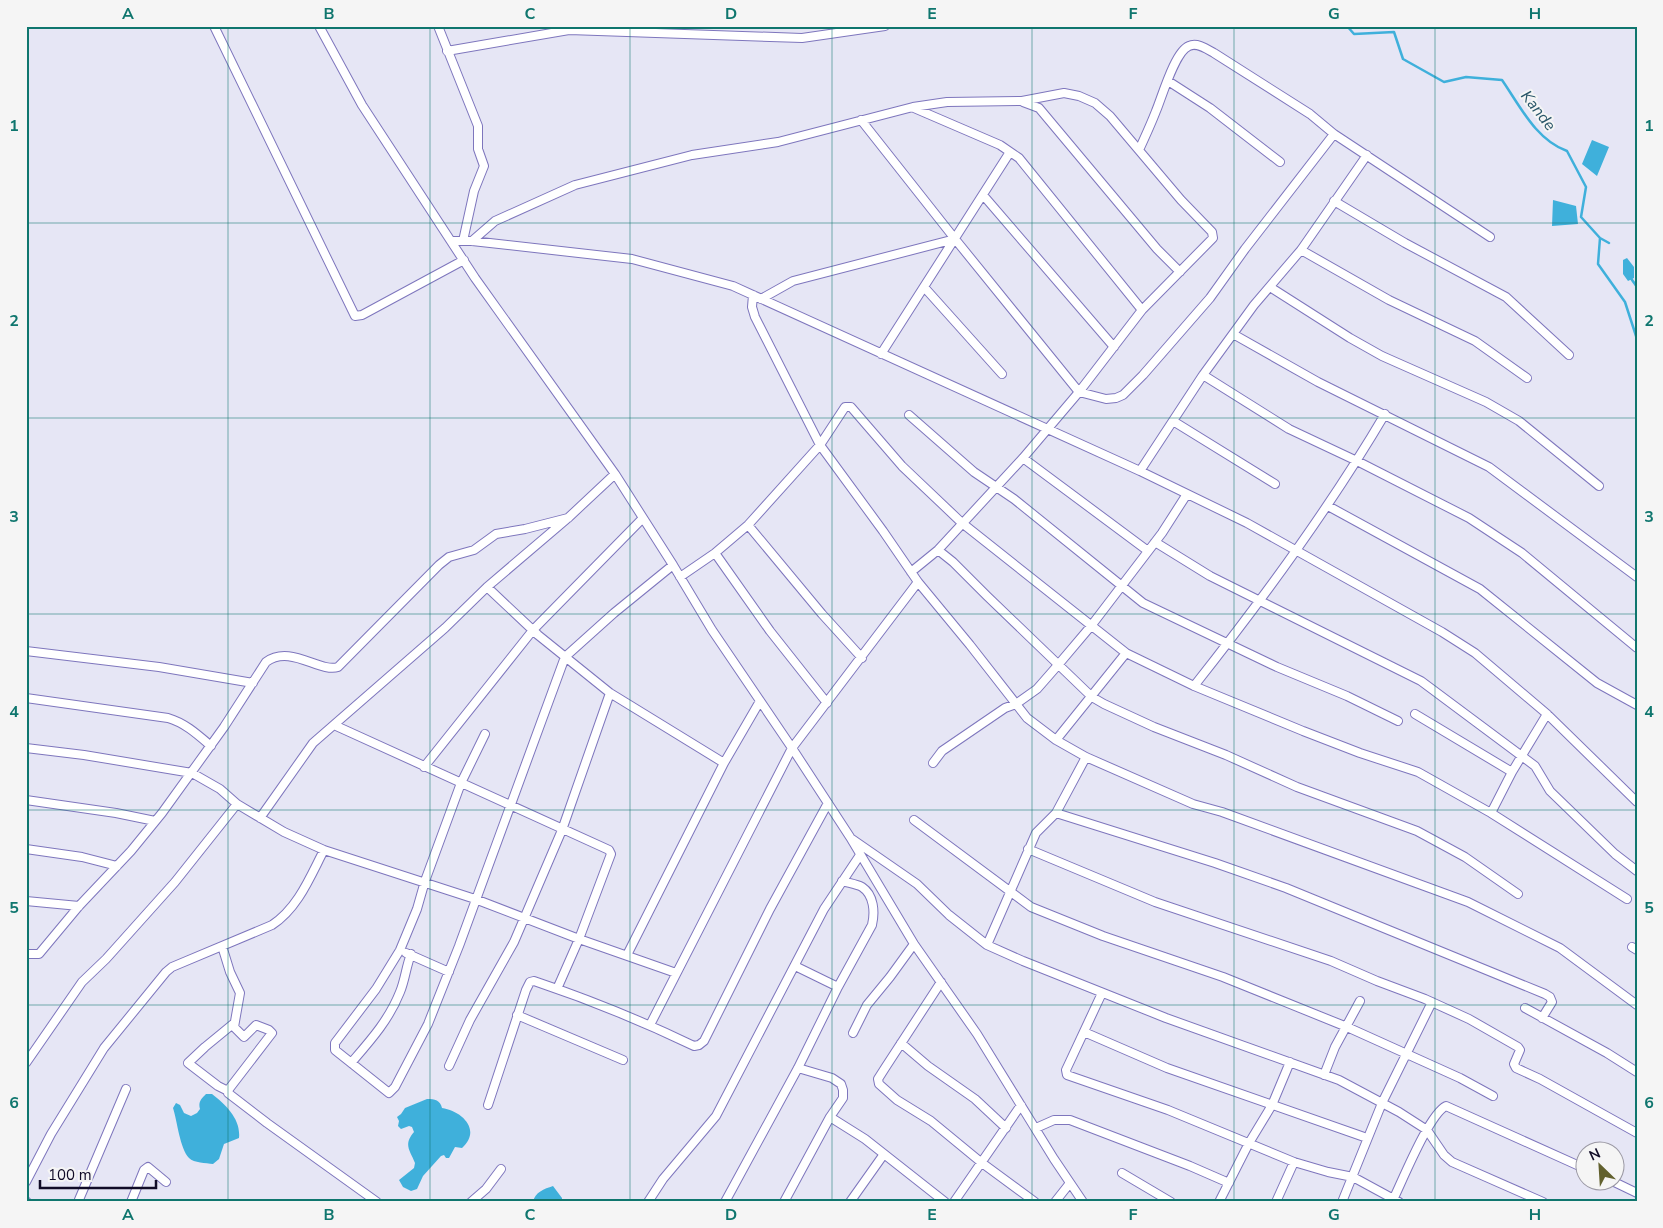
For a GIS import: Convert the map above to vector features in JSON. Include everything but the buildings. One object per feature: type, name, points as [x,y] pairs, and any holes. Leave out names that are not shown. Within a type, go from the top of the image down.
[{"type":"street","points":[[214,26],[354,316],[362,315],[464,260]]},
{"type":"street","points":[[319,26],[362,105],[464,260],[615,474],[712,630],[828,803],[914,944],[977,1034],[1083,1202]]},
{"type":"street","points":[[438,26],[478,126],[478,149],[484,166],[473,196],[463,241]]},
{"type":"street","points":[[447,51],[569,30],[802,38],[885,26]]},
{"type":"street","points":[[1139,150],[1175,63],[1186,47],[1192,44],[1214,53],[1310,114],[1334,134],[1490,237]]},
{"type":"street","points":[[1168,80],[1210,108],[1280,162]]},
{"type":"street","points":[[472,241],[495,221],[575,184],[692,155],[778,142],[913,107],[947,102],[1022,101],[1064,93],[1079,96],[1095,103],[1110,116],[1181,200],[1213,234],[1213,238],[1142,310],[1079,392],[1023,458],[938,550],[911,572]]},
{"type":"street","points":[[1022,101],[1039,108],[1156,249],[1180,272]]},
{"type":"street","points":[[913,107],[1000,145],[1019,158],[1142,310]]},
{"type":"street","points":[[861,120],[1079,392],[1106,400],[1123,395],[1143,375],[1210,298],[1245,249],[1334,134]]},
{"type":"street","points":[[881,354],[1010,152]]},
{"type":"street","points":[[1140,471],[1233,334],[1254,305],[1301,250],[1367,155]]},
{"type":"street","points":[[983,195],[1114,347]]},
{"type":"street","points":[[1334,201],[1406,243],[1506,297],[1569,355]]},
{"type":"street","points":[[761,299],[793,281],[955,239]]},
{"type":"street","points":[[452,241],[472,241],[632,259],[733,286],[1140,471],[1247,523],[1442,632],[1475,653],[1547,714],[1637,802]]},
{"type":"street","points":[[1301,250],[1389,300],[1475,340],[1528,378]]},
{"type":"street","points":[[1270,286],[1350,338],[1382,356],[1486,402],[1519,421],[1599,486]]},
{"type":"street","points":[[924,287],[1002,374]]},
{"type":"street","points":[[753,295],[752,306],[755,318],[820,445],[918,582],[1027,718],[1056,740],[1086,757],[1193,804],[1222,812],[1468,902],[1560,948],[1637,1005]]},
{"type":"street","points":[[1233,334],[1318,382],[1489,467],[1637,577]]},
{"type":"street","points":[[1203,376],[1289,429],[1469,518],[1522,553],[1637,648]]},
{"type":"street","points":[[680,577],[715,553],[748,525],[820,445],[845,407],[851,406],[902,466],[962,523],[1126,653],[1194,686],[1360,753],[1418,772],[1491,813],[1627,899]]},
{"type":"street","points":[[1194,686],[1228,643],[1328,506],[1385,414]]},
{"type":"street","points":[[909,415],[974,472],[996,486],[1143,603],[1277,667],[1347,696],[1398,721]]},
{"type":"street","points":[[1173,421],[1275,484]]},
{"type":"street","points":[[1023,458],[1148,551]]},
{"type":"street","points":[[260,818],[313,743],[444,628],[487,587],[568,518],[615,474]]},
{"type":"street","points":[[933,763],[942,751],[1037,689],[1090,626],[1155,542],[1187,494]]},
{"type":"street","points":[[1328,506],[1480,589],[1598,682],[1637,705]]},
{"type":"street","points":[[26,954],[39,954],[155,821],[192,773],[266,662],[274,657],[297,658],[335,669],[338,668],[449,557],[474,550],[496,534],[568,518]]},
{"type":"street","points":[[424,767],[533,630],[643,518]]},
{"type":"street","points":[[748,525],[822,614],[862,658]]},
{"type":"street","points":[[1155,542],[1210,576],[1421,681],[1538,769],[1550,791],[1615,854],[1637,871]]},
{"type":"street","points":[[938,550],[953,562],[1092,697],[1137,719],[1226,755],[1297,787],[1417,831],[1465,857],[1518,894]]},
{"type":"street","points":[[715,553],[770,631],[827,703]]},
{"type":"street","points":[[486,734],[461,783],[400,950],[376,989],[335,1043],[335,1050],[385,1091],[391,1093],[428,1024],[449,972],[565,657],[614,613],[673,565]]},
{"type":"street","points":[[650,1024],[792,748],[918,582]]},
{"type":"street","points":[[487,587],[533,630],[610,693],[724,763]]},
{"type":"street","points":[[26,651],[159,666],[253,682]]},
{"type":"street","points":[[1056,740],[1126,653]]},
{"type":"street","points":[[449,1066],[470,1020],[514,942],[562,830],[610,693]]},
{"type":"street","points":[[26,698],[168,718],[190,728],[210,746]]},
{"type":"street","points":[[627,955],[724,763],[760,700]]},
{"type":"street","points":[[1415,714],[1512,772]]},
{"type":"street","points":[[1491,813],[1521,755],[1547,714]]},
{"type":"street","points":[[334,725],[562,830],[606,848],[611,854],[579,939],[557,989]]},
{"type":"street","points":[[26,748],[84,755],[192,773],[220,789],[237,804],[284,832],[324,850],[425,881],[676,973]]},
{"type":"street","points":[[987,945],[1036,833],[1056,813],[1086,757]]},
{"type":"street","points":[[26,800],[116,813],[155,821]]},
{"type":"street","points":[[488,1105],[517,1015],[530,982],[534,981],[557,989],[650,1024],[694,1046],[699,1045],[704,1040],[775,901],[828,803]]},
{"type":"street","points":[[26,1063],[82,982],[106,959],[175,882],[237,804]]},
{"type":"street","points":[[1056,813],[1286,888],[1519,983],[1550,997],[1552,1002],[1542,1018]]},
{"type":"street","points":[[914,820],[1031,907],[1103,936],[1223,977],[1347,1027],[1460,1078],[1493,1096]]},
{"type":"street","points":[[850,838],[917,884],[949,915],[987,945],[1102,993],[1339,1080],[1427,1130],[1444,1155],[1452,1162],[1543,1202]]},
{"type":"street","points":[[26,849],[82,857],[117,866]]},
{"type":"street","points":[[1028,849],[1156,902],[1331,961],[1469,1019],[1516,1045],[1520,1050],[1514,1064],[1516,1068],[1637,1132]]},
{"type":"street","points":[[26,1182],[55,1126],[104,1048],[159,979],[172,967],[272,926],[282,919],[302,892],[324,850]]},
{"type":"street","points":[[648,1202],[663,1178],[716,1116],[824,909],[860,855]]},
{"type":"street","points":[[725,1202],[798,1068],[838,987],[872,925],[873,906],[868,894],[861,887],[842,881]]},
{"type":"street","points":[[26,901],[79,906]]},
{"type":"street","points":[[853,1033],[867,1004],[914,944]]},
{"type":"street","points":[[222,946],[240,995],[233,1024],[205,1046],[188,1063],[218,1086],[228,1091],[230,1095],[267,1123],[377,1202]]},
{"type":"street","points":[[400,950],[449,972]]},
{"type":"street","points":[[351,1063],[378,1032],[392,1008],[401,991],[411,954]]},
{"type":"street","points":[[795,966],[838,987]]},
{"type":"street","points":[[941,982],[878,1079],[880,1084],[897,1100],[931,1121],[982,1163],[1035,1202]]},
{"type":"street","points":[[1102,993],[1066,1070],[1067,1075],[1152,1104],[1294,1162],[1353,1177],[1395,1201],[1427,1130],[1440,1110],[1449,1106],[1531,1146],[1576,1165]]},
{"type":"street","points":[[1324,1075],[1335,1047],[1360,1001]]},
{"type":"street","points":[[1342,1202],[1382,1103],[1432,1002]]},
{"type":"street","points":[[1525,1008],[1607,1053],[1637,1072]]},
{"type":"street","points":[[517,1015],[623,1060]]},
{"type":"street","points":[[228,1091],[272,1034],[269,1030],[256,1025],[243,1037],[233,1024]]},
{"type":"street","points":[[1084,1032],[1167,1068],[1367,1138]]},
{"type":"street","points":[[901,1043],[928,1066],[975,1099],[1006,1128]]},
{"type":"street","points":[[1218,1202],[1272,1104],[1290,1062]]},
{"type":"street","points":[[784,1202],[830,1116],[843,1098],[841,1084],[832,1078],[798,1068]]},
{"type":"street","points":[[78,1202],[126,1089]]},
{"type":"street","points":[[954,1202],[1021,1105]]},
{"type":"street","points":[[830,1116],[865,1139],[946,1202]]},
{"type":"street","points":[[1036,1128],[1054,1120],[1070,1120],[1229,1183]]},
{"type":"street","points":[[850,1202],[884,1154]]},
{"type":"street","points":[[1276,1202],[1294,1162]]},
{"type":"street","points":[[132,1202],[144,1170],[148,1166],[166,1182]]},
{"type":"street","points":[[471,1202],[486,1189],[501,1169]]},
{"type":"street","points":[[1122,1173],[1171,1202]]},
{"type":"street","points":[[1055,1202],[1070,1184]]},
{"type":"water","points":[[1592,140],[1609,147],[1597,176],[1582,164]]},
{"type":"water","points":[[1553,200],[1576,206],[1578,224],[1552,226]]},
{"type":"water","points":[[1627,258],[1634,267],[1634,278],[1628,281],[1623,274],[1623,260]]},
{"type":"water","points":[[206,1094],[212,1094],[232,1113],[239,1131],[239,1138],[224,1144],[219,1159],[213,1164],[194,1161],[186,1154],[173,1108],[176,1103],[180,1105],[184,1113],[191,1116],[200,1109],[200,1101]]},
{"type":"water","points":[[427,1099],[437,1100],[442,1108],[462,1117],[470,1128],[470,1135],[462,1148],[455,1147],[449,1158],[446,1158],[444,1155],[441,1156],[423,1176],[417,1189],[411,1191],[403,1187],[399,1180],[414,1168],[415,1163],[408,1144],[414,1132],[412,1127],[409,1126],[401,1129],[398,1126],[399,1121],[397,1117],[405,1108]]},
{"type":"water","points":[[553,1186],[562,1198],[562,1202],[533,1202],[538,1193]]},
{"type":"waterway","name":"Kande","points":[[1347,26],[1354,34],[1394,32],[1403,59],[1444,82],[1466,77],[1502,80],[1522,111],[1538,131],[1556,146],[1567,151],[1586,187],[1581,217],[1600,238],[1598,264],[1625,302],[1637,339]]},
{"type":"waterway","points":[[1600,238],[1609,243]]},
{"type":"waterway","points":[[1630,277],[1637,287]]}]
